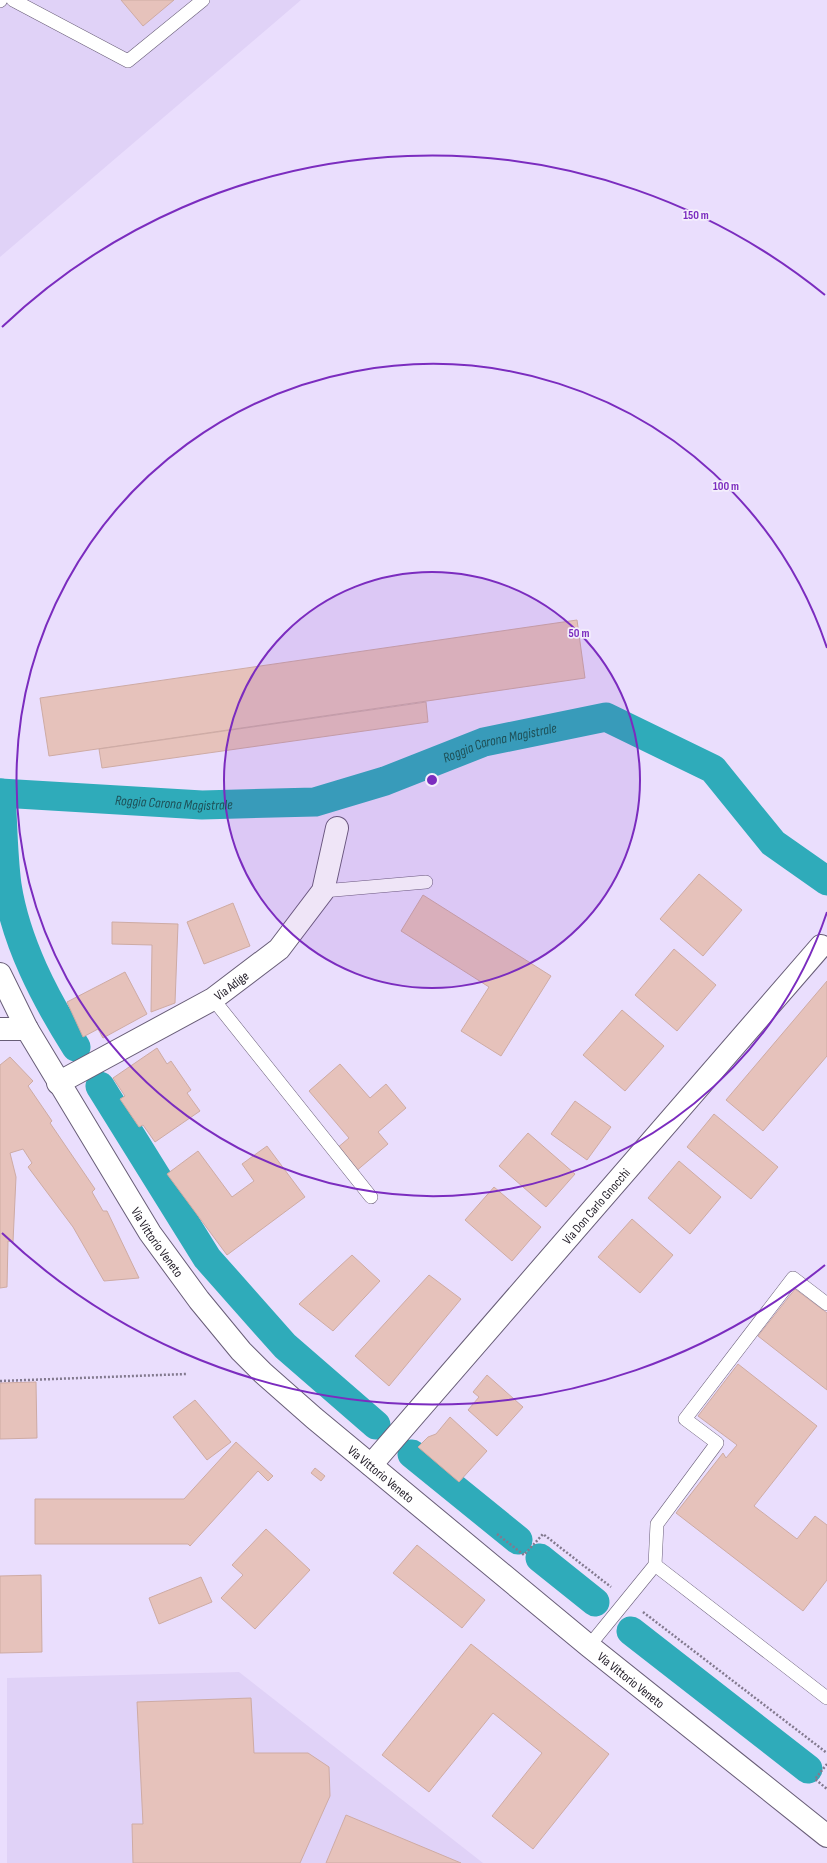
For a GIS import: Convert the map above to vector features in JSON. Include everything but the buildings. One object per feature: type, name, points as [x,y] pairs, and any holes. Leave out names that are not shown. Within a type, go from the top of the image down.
[{"type":"street","name":"Via Adige","points":[[58,1083],[213,999],[279,949],[323,890],[337,828]]},
{"type":"street","name":"Via Don Carlo Gnocchi","points":[[371,1465],[821,946]]},
{"type":"street","name":"Via Vittorio Veneto","points":[[0,974],[27,1029],[58,1083],[150,1233],[199,1300],[241,1350],[263,1373],[286,1395],[589,1646],[827,1836]]},
{"type":"street","points":[[0,1029],[27,1029]]},
{"type":"lane","points":[[13,0],[128,61],[203,0]]},
{"type":"lane","points":[[323,890],[426,882]]},
{"type":"lane","points":[[213,999],[371,1196]]},
{"type":"lane","points":[[589,1646],[655,1565],[657,1524],[717,1443],[685,1419],[792,1278],[827,1304]]},
{"type":"lane","points":[[655,1565],[827,1698]]},
{"type":"path","points":[[0,1380],[187,1374]]},
{"type":"path","points":[[827,1764],[815,1779],[827,1789]]},
{"type":"shaded area","points":[[0,0],[301,0],[0,257]]},
{"type":"shaded area","points":[[239,1672],[483,1863],[7,1863],[7,1678]]},
{"type":"waterway","name":"Roggia Carona Magistrale","points":[[0,793],[202,805],[315,802],[385,781],[484,742],[606,717],[713,769],[773,843],[827,881]]},
{"type":"waterway","points":[[1,793],[7,885],[17,928],[43,990],[76,1047]]},
{"type":"waterway","points":[[100,1086],[207,1258],[285,1346],[376,1425]]},
{"type":"waterway","points":[[412,1454],[518,1540]]},
{"type":"waterway","points":[[540,1558],[595,1602]]},
{"type":"waterway","points":[[631,1631],[808,1769]]}]
